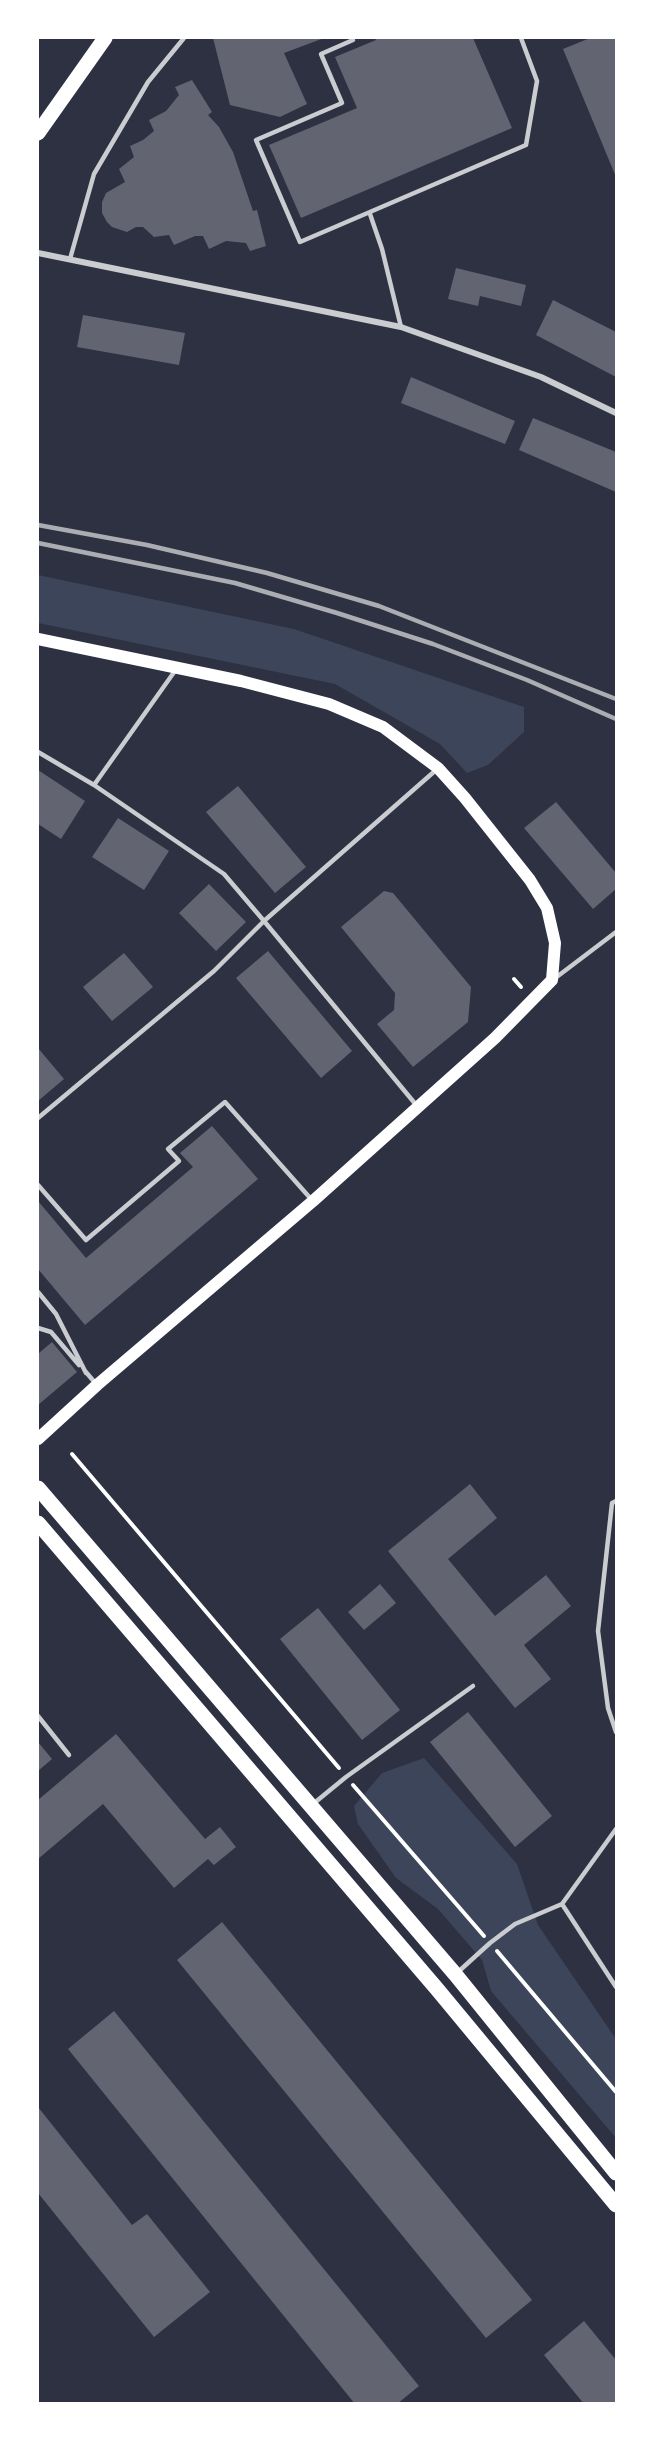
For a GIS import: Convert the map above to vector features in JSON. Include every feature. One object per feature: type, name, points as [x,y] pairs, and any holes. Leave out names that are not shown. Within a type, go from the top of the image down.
[{"type":"main road","points":[[38,133],[105,38]]},
{"type":"main road","points":[[38,639],[241,681],[329,704],[383,727],[438,768],[465,798],[530,880],[546,908],[555,943],[552,980],[495,1038],[313,1201],[97,1385],[38,1439]]},
{"type":"main road","points":[[38,1488],[456,1974],[616,2173]]},
{"type":"main road","points":[[38,1523],[437,1989],[616,2205]]},
{"type":"street","points":[[38,253],[401,327],[541,377],[616,413]]},
{"type":"lane","points":[[70,260],[94,174],[148,82],[184,38]]},
{"type":"lane","points":[[352,38],[353,40],[321,54],[342,103],[256,140],[300,242],[526,145],[537,81],[521,38]]},
{"type":"lane","points":[[369,214],[382,249],[401,327]]},
{"type":"lane","points":[[94,785],[178,668]]},
{"type":"lane","points":[[38,752],[94,785],[224,874],[418,1107]]},
{"type":"lane","points":[[38,1118],[214,971],[264,921],[438,768]]},
{"type":"lane","points":[[552,980],[616,932]]},
{"type":"lane","points":[[38,1185],[86,1240],[179,1161],[168,1149],[225,1102],[313,1201]]},
{"type":"lane","points":[[38,1292],[56,1314],[86,1373]]},
{"type":"lane","points":[[38,1328],[51,1332],[97,1385]]},
{"type":"lane","points":[[616,1501],[612,1503],[598,1631],[608,1708],[616,1732]]},
{"type":"lane","points":[[311,1806],[346,1777],[473,1686]]},
{"type":"lane","points":[[38,1716],[69,1755]]},
{"type":"lane","points":[[456,1974],[490,1942],[515,1924],[562,1904],[616,1829]]},
{"type":"lane","points":[[562,1904],[616,1988]]},
{"type":"path","points":[[514,979],[521,987]]},
{"type":"shaded area","points":[[38,575],[294,629],[524,707],[524,732],[488,765],[467,773],[440,744],[335,684],[38,623]]},
{"type":"shaded area","points":[[424,1758],[517,1864],[538,1925],[616,2039],[616,2138],[491,1991],[482,1960],[438,1909],[396,1878],[358,1824],[354,1806],[382,1773]]},
{"type":"building","points":[[213,38],[324,38],[284,53],[307,104],[280,117],[230,105]]},
{"type":"building","points":[[375,38],[473,38],[512,128],[301,218],[269,145],[357,108],[335,57],[376,40]]},
{"type":"building","points":[[590,38],[616,38],[616,177],[563,49]]},
{"type":"building","points":[[192,80],[212,112],[208,115],[219,127],[233,152],[253,211],[257,210],[266,246],[250,251],[246,243],[226,241],[209,249],[203,236],[195,236],[174,245],[169,235],[154,237],[143,227],[136,227],[127,232],[112,227],[102,213],[102,202],[106,193],[125,182],[119,169],[134,157],[130,146],[143,140],[154,131],[149,120],[166,111],[179,95],[175,87]]},
{"type":"building","points":[[456,268],[526,285],[521,306],[480,296],[478,306],[448,299]]},
{"type":"building","points":[[553,300],[616,332],[616,377],[536,335]]},
{"type":"building","points":[[83,315],[185,333],[179,365],[77,347]]},
{"type":"building","points":[[411,377],[515,421],[505,444],[401,403]]},
{"type":"building","points":[[533,418],[616,452],[616,492],[519,450]]},
{"type":"building","points":[[38,770],[85,801],[61,839],[38,824]]},
{"type":"building","points":[[238,786],[306,867],[275,893],[206,812]]},
{"type":"building","points":[[556,802],[616,873],[616,889],[593,909],[524,828]]},
{"type":"building","points":[[118,818],[169,851],[144,890],[92,857]]},
{"type":"building","points":[[209,884],[246,922],[216,951],[179,913]]},
{"type":"building","points":[[384,891],[393,893],[471,987],[468,1022],[413,1067],[377,1024],[394,1010],[395,993],[341,927]]},
{"type":"building","points":[[268,951],[352,1051],[321,1078],[236,978]]},
{"type":"building","points":[[124,953],[153,987],[112,1021],[83,987]]},
{"type":"building","points":[[38,1048],[64,1079],[38,1101]]},
{"type":"building","points":[[212,1126],[258,1179],[85,1325],[38,1269],[38,1201],[86,1258],[193,1167],[180,1153]]},
{"type":"building","points":[[52,1342],[77,1372],[38,1405],[38,1350],[39,1353]]},
{"type":"building","points":[[470,1484],[497,1518],[448,1559],[495,1616],[546,1575],[571,1606],[524,1645],[551,1679],[515,1708],[388,1551]]},
{"type":"building","points":[[380,1584],[396,1603],[364,1630],[348,1612]]},
{"type":"building","points":[[318,1608],[400,1710],[362,1740],[280,1639]]},
{"type":"building","points":[[468,1712],[552,1816],[515,1847],[430,1742]]},
{"type":"building","points":[[116,1734],[205,1839],[220,1827],[236,1847],[214,1865],[208,1859],[174,1888],[103,1804],[38,1859],[38,1800]]},
{"type":"building","points":[[38,1742],[52,1759],[38,1771]]},
{"type":"building","points":[[222,1922],[532,2300],[486,2338],[177,1960]]},
{"type":"building","points":[[114,2011],[419,2386],[397,2404],[355,2404],[68,2049]]},
{"type":"building","points":[[38,2107],[132,2225],[147,2214],[210,2292],[154,2337],[38,2193]]},
{"type":"building","points":[[584,2321],[616,2360],[616,2404],[584,2404],[544,2355]]},
{"type":"railway","points":[[38,525],[147,545],[267,573],[379,606],[616,699]]},
{"type":"railway","points":[[38,543],[235,583],[337,613],[433,644],[527,680],[616,719]]}]
